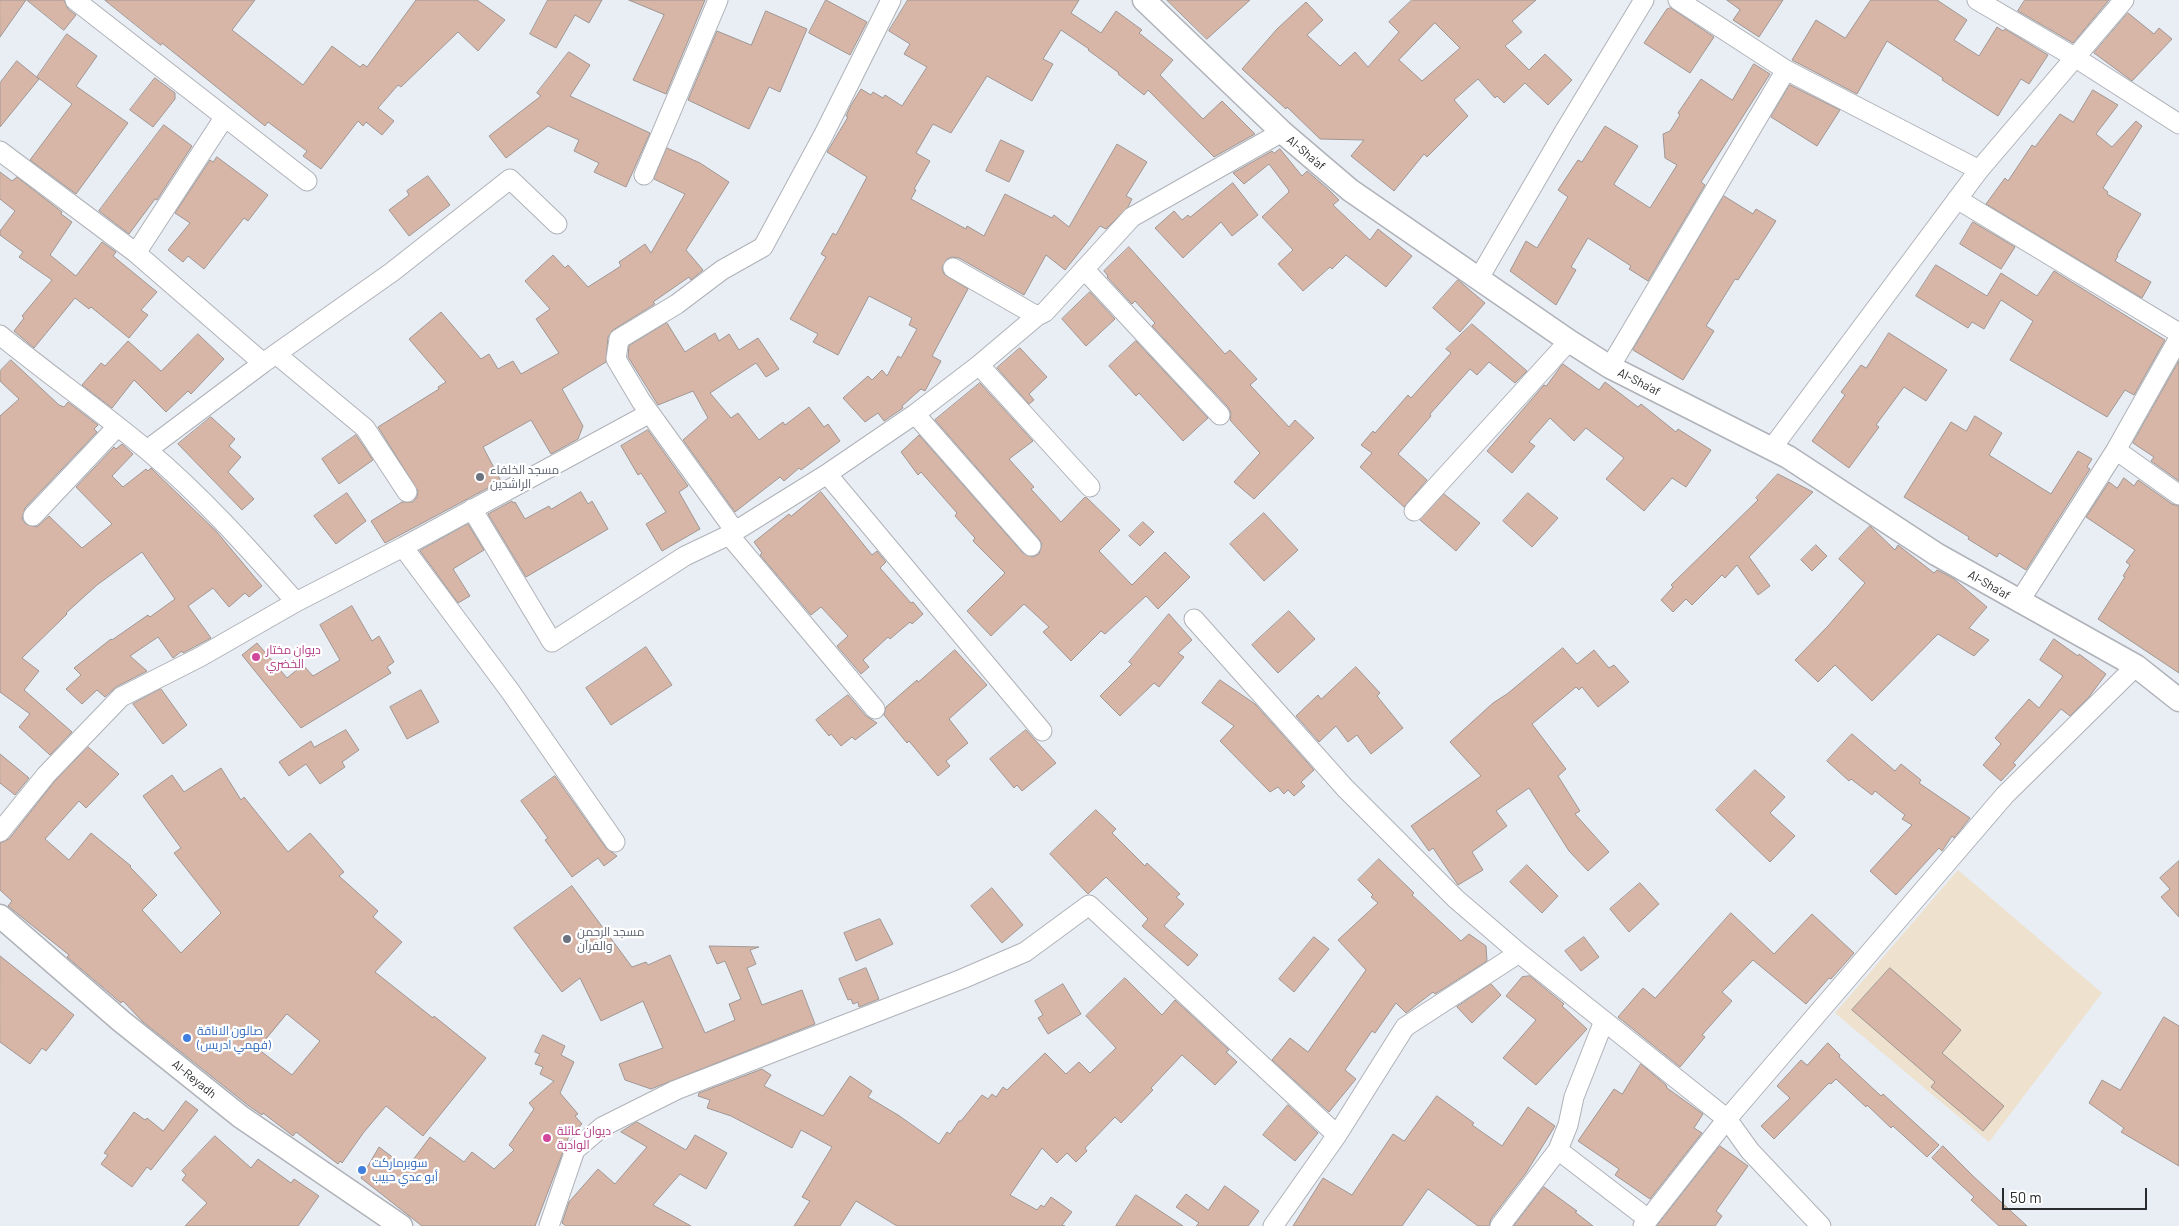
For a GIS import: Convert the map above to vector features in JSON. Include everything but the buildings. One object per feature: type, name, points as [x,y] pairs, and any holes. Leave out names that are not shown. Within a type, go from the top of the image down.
[{"type":"street","points":[[75,0],[307,181]]},
{"type":"street","points":[[644,175],[718,0]]},
{"type":"street","points":[[875,709],[732,533],[650,413],[616,359],[619,339],[677,304],[722,270],[763,247],[824,134],[891,0]]},
{"type":"street","name":"Al-Sha'af","points":[[1144,0],[1282,132],[1350,190],[1569,341],[1610,367],[1788,456],[1936,554],[2136,666],[2179,700]]},
{"type":"street","points":[[1479,278],[1644,0]]},
{"type":"street","points":[[1678,0],[1786,70],[1979,170]]},
{"type":"street","points":[[1977,0],[2076,58],[2179,124]]},
{"type":"street","points":[[1772,448],[1979,170],[2124,0]]},
{"type":"street","points":[[1610,367],[1786,70]]},
{"type":"street","points":[[136,253],[224,118]]},
{"type":"street","points":[[472,509],[552,642],[685,556],[732,533],[827,474],[915,414],[979,365],[1037,316],[1045,312],[1132,217],[1282,132]]},
{"type":"street","points":[[0,151],[136,253],[269,359],[365,428],[407,492]]},
{"type":"street","points":[[147,450],[269,359],[392,272],[510,179],[557,224]]},
{"type":"street","points":[[1957,199],[2179,334]]},
{"type":"street","points":[[953,268],[1037,316]]},
{"type":"street","points":[[1084,270],[1220,415]]},
{"type":"street","points":[[0,335],[147,450],[212,511],[296,602]]},
{"type":"street","points":[[2019,602],[2116,450],[2179,338]]},
{"type":"street","points":[[1414,511],[1569,341]]},
{"type":"street","points":[[979,365],[1090,488]]},
{"type":"street","points":[[0,832],[46,776],[121,697],[200,657],[296,602],[403,548],[650,413]]},
{"type":"street","points":[[915,414],[1031,546]]},
{"type":"street","points":[[33,516],[117,427]]},
{"type":"street","points":[[2116,450],[2179,495]]},
{"type":"street","points":[[827,474],[1042,731]]},
{"type":"street","points":[[403,548],[510,691],[615,842]]},
{"type":"street","points":[[1194,619],[1345,788],[1456,899],[1518,953],[1727,1119],[1750,1150],[1821,1226]]},
{"type":"street","points":[[1558,1150],[1645,1222],[1727,1119],[2005,795],[2136,666]]},
{"type":"street","points":[[550,1226],[575,1150],[602,1127],[676,1090],[962,979],[1025,952],[1089,905],[1337,1135]]},
{"type":"street","name":"Al-Reyadh","points":[[0,916],[121,1021],[241,1117],[401,1226]]},
{"type":"street","points":[[1273,1226],[1337,1135],[1405,1027],[1518,953]]},
{"type":"street","points":[[1500,1226],[1558,1150],[1568,1125],[1574,1097],[1604,1020]]},
{"type":"shaded area","points":[[1958,870],[2102,993],[1989,1142],[1835,1013]]},
{"type":"place","name":"مسجد الخلفاء الراشدين","points":[[480,477]]},
{"type":"place","name":"ديوان مختار الخضري","points":[[256,657]]},
{"type":"place","name":"مسجد الرحمن والفرآن","points":[[567,939]]},
{"type":"place","name":"صالون الاناقة (فهمي ادريس)","points":[[187,1038]]},
{"type":"place","name":"ديوان عائلة الوادية","points":[[547,1138]]},
{"type":"place","name":"سوبرماركت أبو عدي حبيب","points":[[362,1170]]}]
